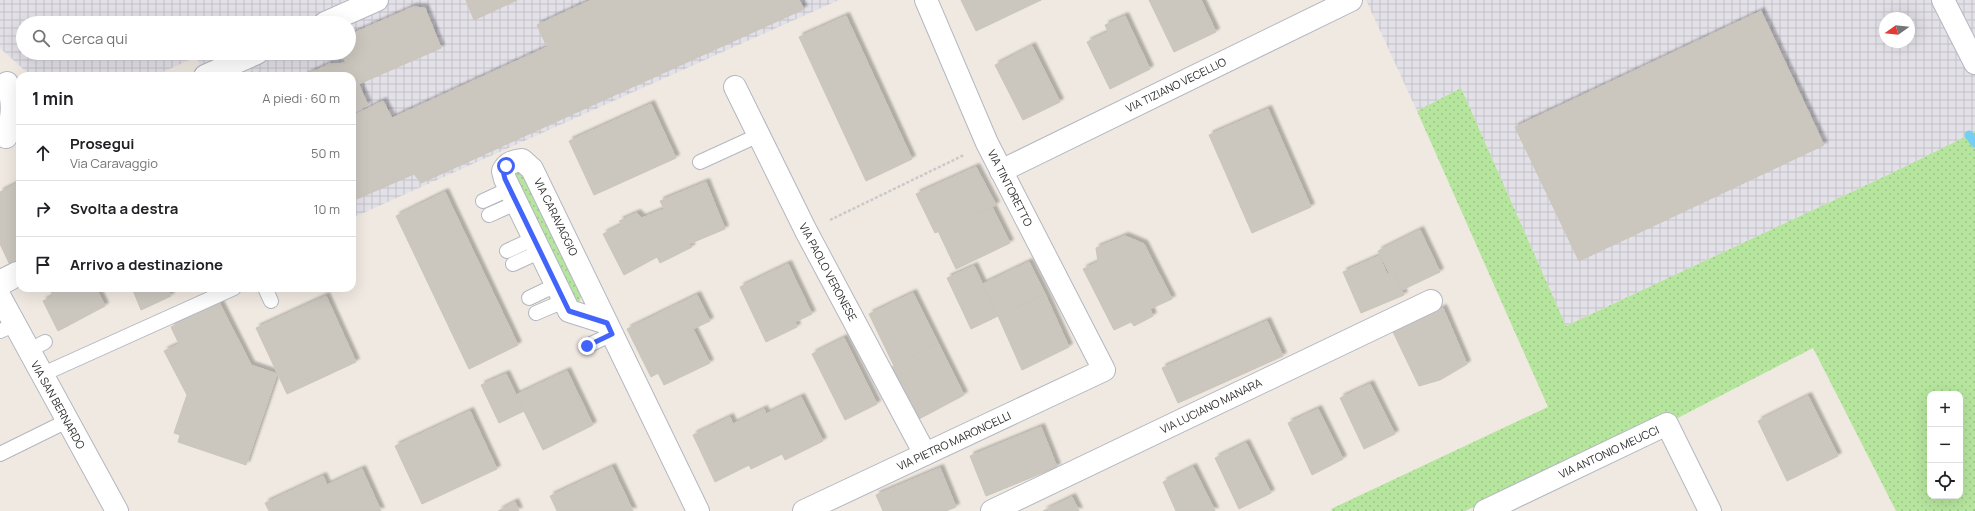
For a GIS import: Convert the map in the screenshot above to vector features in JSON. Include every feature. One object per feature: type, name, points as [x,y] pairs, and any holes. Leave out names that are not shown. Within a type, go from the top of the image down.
[{"type":"street","points":[[341,16],[377,0]]},
{"type":"street","name":"VIA TINTORETTO","points":[[926,0],[987,143],[1104,370]]},
{"type":"street","name":"VIA TIZIANO VECELLIO","points":[[1001,171],[1351,0]]},
{"type":"street","points":[[1943,0],[1975,63]]},
{"type":"street","points":[[214,72],[241,60]]},
{"type":"street","points":[[9,81],[13,109],[9,137]]},
{"type":"street","name":"VIA PAOLO VERONESE","points":[[736,87],[806,231],[925,454]]},
{"type":"street","name":"VIA CARAVAGGIO","points":[[610,328],[569,311],[536,245],[503,171],[506,166],[513,161],[522,160],[532,169],[610,328],[698,511]]},
{"type":"street","name":"VIA SAN BERNARDO","points":[[0,297],[7,328],[37,346],[41,375],[117,511]]},
{"type":"street","name":"VIA LUCIANO MANARA","points":[[992,511],[1431,301]]},
{"type":"street","name":"VIA PIETRO MARONCELLI","points":[[804,511],[1104,370]]},
{"type":"street","name":"VIA ANTONIO MEUCCI","points":[[1485,511],[1667,424],[1710,511]]},
{"type":"lane","points":[[700,162],[759,135]]},
{"type":"lane","points":[[483,201],[513,196]]},
{"type":"lane","points":[[489,215],[513,196]]},
{"type":"lane","points":[[510,257],[536,245]]},
{"type":"lane","points":[[0,277],[16,274]]},
{"type":"lane","points":[[0,289],[16,276]]},
{"type":"lane","points":[[41,375],[225,292]]},
{"type":"lane","points":[[529,298],[560,293]]},
{"type":"lane","points":[[536,312],[560,293]]},
{"type":"lane","points":[[587,346],[610,328]]},
{"type":"lane","points":[[0,454],[67,421]]},
{"type":"path","points":[[806,231],[987,143]]},
{"type":"shaded area","points":[[0,0],[839,0],[356,216],[356,72],[203,72],[197,60],[356,60],[356,16],[16,16],[16,60],[189,60],[163,72],[27,72],[0,48]]},
{"type":"shaded area","points":[[1366,0],[1975,0],[1975,132],[1894,172],[1566,326],[1461,88],[1417,111]]},
{"type":"green space","points":[[1461,88],[1566,326],[1894,172],[1975,132],[1975,511],[1896,511],[1813,348],[1672,421],[1664,417],[1465,511],[1332,511],[1331,509],[1548,407],[1417,111]]},
{"type":"green space","points":[[518,170],[523,173],[581,296],[580,301],[576,303],[515,179],[514,172]]},
{"type":"building","points":[[466,0],[517,0],[474,20]]},
{"type":"building","points":[[591,0],[799,0],[804,9],[421,183],[414,174],[356,199],[356,114],[383,101],[392,118],[547,47],[537,25]]},
{"type":"building","points":[[961,0],[1041,0],[976,31]]},
{"type":"building","points":[[1149,0],[1201,0],[1216,32],[1174,52]]},
{"type":"building","points":[[413,7],[425,8],[441,48],[359,84],[356,78],[356,72],[353,72],[349,63],[346,63],[345,60],[356,60],[356,32]]},
{"type":"building","points":[[1761,11],[1824,145],[1579,261],[1515,127]]},
{"type":"building","points":[[846,16],[912,159],[866,181],[799,37]]},
{"type":"building","points":[[1125,16],[1150,69],[1110,89],[1087,42],[1108,32],[1105,25]]},
{"type":"building","points":[[1032,46],[1060,102],[1023,120],[995,65]]},
{"type":"building","points":[[349,63],[353,72],[312,72],[329,64]]},
{"type":"building","points":[[356,78],[368,105],[356,111]]},
{"type":"building","points":[[651,104],[676,158],[594,195],[569,141]]},
{"type":"building","points":[[1268,109],[1311,207],[1252,233],[1209,135]]},
{"type":"building","points":[[976,167],[996,205],[935,233],[916,194]]},
{"type":"building","points":[[706,182],[725,229],[689,244],[692,247],[660,263],[657,257],[624,275],[603,234],[623,224],[619,221],[637,213],[642,218],[664,209],[660,201]]},
{"type":"building","points":[[16,184],[16,265],[11,267],[0,244],[0,192]]},
{"type":"building","points":[[445,192],[518,345],[469,369],[396,216]]},
{"type":"building","points":[[992,207],[1010,243],[956,269],[938,231]]},
{"type":"building","points":[[1420,230],[1440,272],[1402,290],[1393,272],[1390,274],[1378,251]]},
{"type":"building","points":[[1125,236],[1144,244],[1172,299],[1150,309],[1153,316],[1134,326],[1131,322],[1114,330],[1083,269],[1098,262],[1096,248]]},
{"type":"building","points":[[1379,256],[1387,274],[1393,272],[1404,295],[1361,313],[1343,272]]},
{"type":"building","points":[[1029,262],[1045,294],[998,316],[983,284]]},
{"type":"building","points":[[788,264],[812,314],[795,322],[797,327],[766,342],[740,287]]},
{"type":"building","points":[[974,266],[998,316],[971,329],[947,278]]},
{"type":"building","points":[[51,292],[98,292],[105,306],[58,331],[43,301],[53,296]]},
{"type":"building","points":[[134,292],[169,292],[171,296],[141,310]]},
{"type":"building","points":[[913,293],[938,343],[894,366],[869,314]]},
{"type":"building","points":[[1045,294],[1069,347],[1022,370],[998,316]]},
{"type":"building","points":[[697,295],[710,321],[693,329],[710,363],[664,385],[658,373],[651,377],[627,329]]},
{"type":"building","points":[[326,296],[356,362],[287,394],[256,328]]},
{"type":"building","points":[[219,302],[251,365],[277,374],[246,465],[178,442],[180,435],[174,433],[187,395],[164,351],[179,344],[171,327]]},
{"type":"building","points":[[1443,308],[1467,364],[1440,380],[1419,386],[1393,332]]},
{"type":"building","points":[[1267,321],[1283,356],[1178,403],[1162,368]]},
{"type":"building","points":[[844,338],[877,404],[845,420],[812,354]]},
{"type":"building","points":[[938,343],[964,395],[919,419],[892,367]]},
{"type":"building","points":[[567,371],[593,425],[543,450],[516,395]]},
{"type":"building","points":[[506,374],[524,411],[499,423],[481,385]]},
{"type":"building","points":[[1370,384],[1395,434],[1364,449],[1340,398]]},
{"type":"building","points":[[1808,396],[1838,456],[1787,481],[1758,421]]},
{"type":"building","points":[[801,397],[823,441],[785,460],[782,454],[751,469],[749,465],[715,482],[693,435],[730,417],[733,424],[764,409],[766,414]]},
{"type":"building","points":[[1318,409],[1343,459],[1312,475],[1288,423]]},
{"type":"building","points":[[470,411],[497,469],[422,504],[395,446]]},
{"type":"building","points":[[1041,427],[1057,467],[986,496],[970,456]]},
{"type":"building","points":[[1246,443],[1271,493],[1239,509],[1215,458]]},
{"type":"building","points":[[612,467],[633,511],[557,511],[550,496]]},
{"type":"building","points":[[1193,467],[1215,511],[1176,511],[1163,482]]},
{"type":"building","points":[[940,468],[956,507],[946,511],[883,511],[876,495]]},
{"type":"building","points":[[362,469],[381,511],[269,511],[265,503],[323,476],[327,485]]},
{"type":"building","points":[[1072,497],[1079,511],[1043,511]]},
{"type":"building","points":[[515,502],[519,511],[498,511]]},
{"type":"waterway","points":[[1969,135],[1975,143]]},
{"type":"route","points":[[506,166],[503,171],[505,179],[539,252],[569,311],[607,323],[612,334],[587,346]]}]
